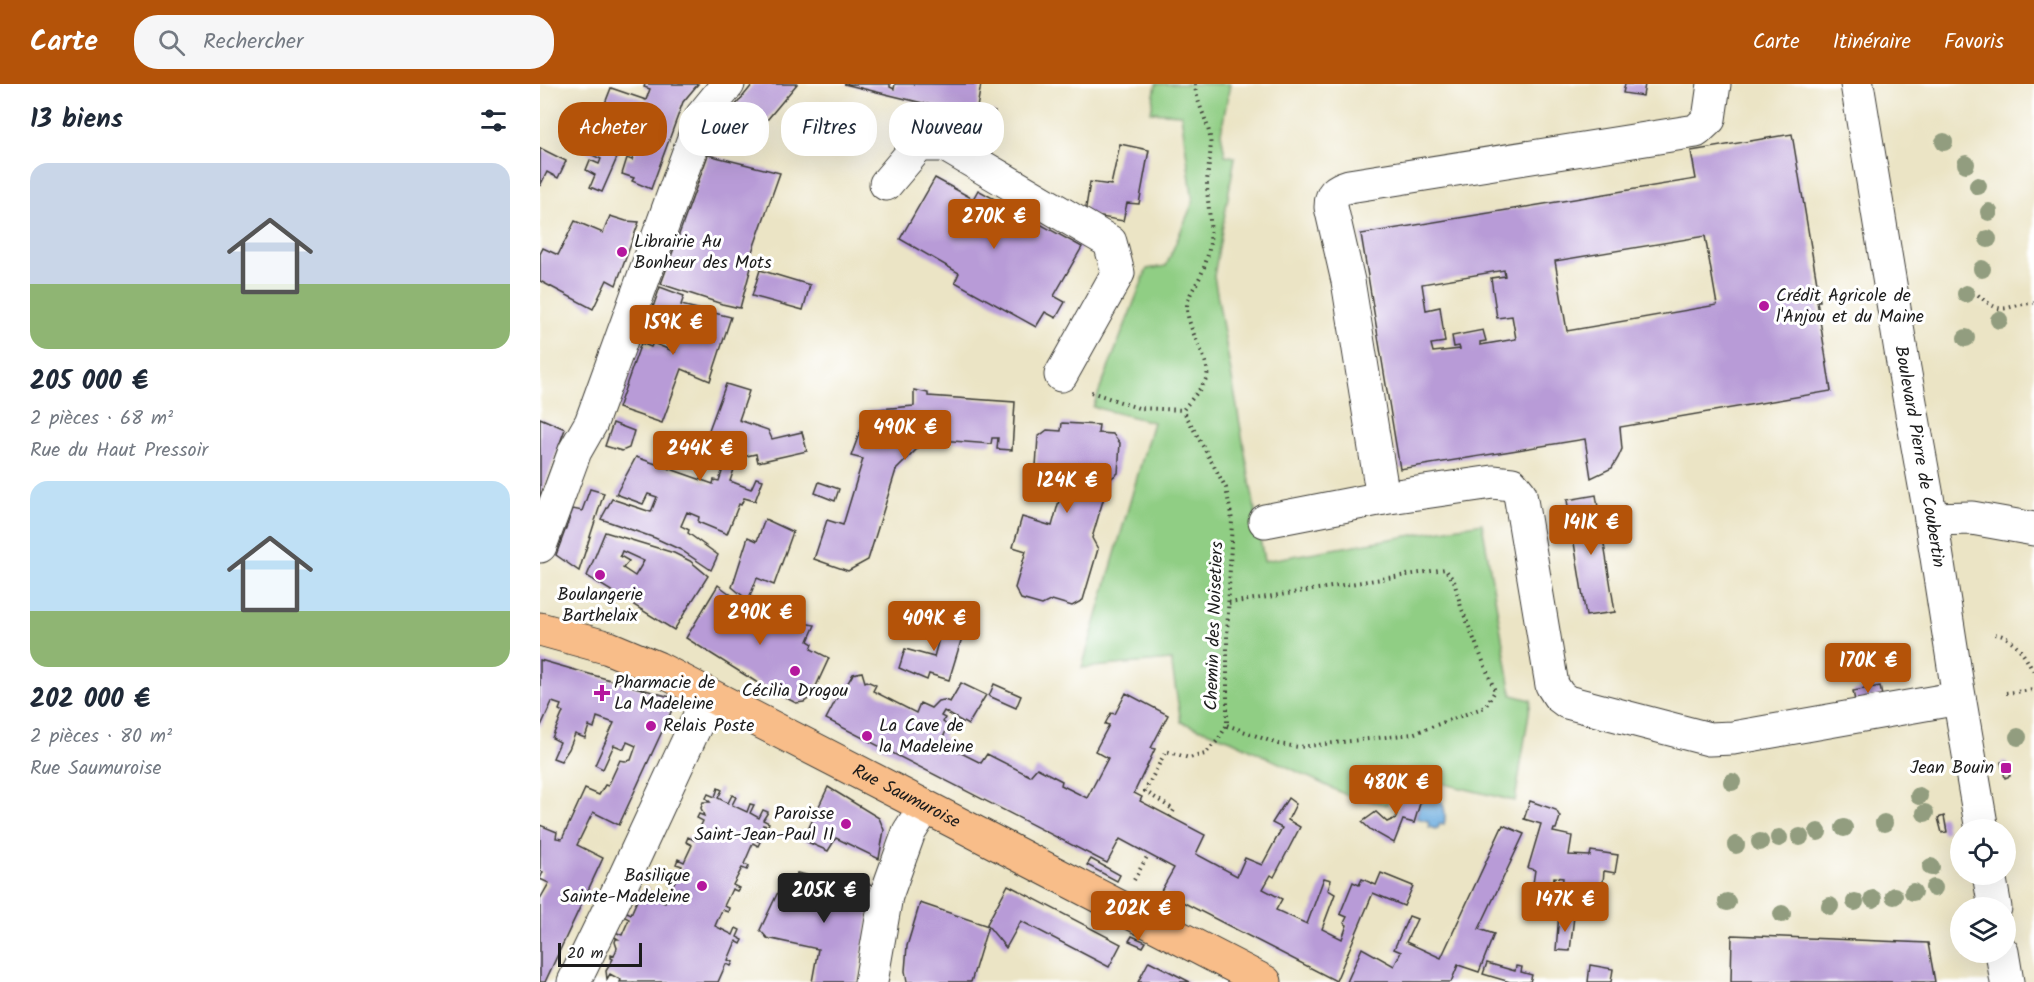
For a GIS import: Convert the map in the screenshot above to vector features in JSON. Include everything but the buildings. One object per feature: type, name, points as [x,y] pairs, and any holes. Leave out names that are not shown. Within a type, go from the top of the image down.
[{"type":"main road","name":"Rue Saumuroise","points":[[540,628],[609,648],[657,668],[1265,982]]},
{"type":"street","points":[[540,546],[575,451],[591,423],[702,116],[728,84]]},
{"type":"street","points":[[1383,498],[1348,281],[1331,207],[1331,197],[1337,189],[1696,131],[1709,119],[1714,84]]},
{"type":"street","name":"Boulevard Pierre de Coubertin","points":[[1857,84],[1980,819]]},
{"type":"street","points":[[886,184],[919,145],[945,145],[1110,242],[1118,273],[1061,375]]},
{"type":"street","points":[[1265,521],[1383,498],[1493,482],[1512,484],[1520,494],[1552,685],[1559,696],[1568,702],[1709,739],[1732,738],[1959,698]]},
{"type":"street","points":[[1931,519],[1972,518],[2034,529]]},
{"type":"street","points":[[574,982],[709,696]]},
{"type":"street","points":[[870,982],[886,896],[909,832],[925,807]]},
{"type":"street","points":[[2004,963],[2007,982]]},
{"type":"path","points":[[1091,392],[1138,408],[1184,410],[1208,373],[1188,319],[1187,307],[1193,287],[1204,265],[1210,241],[1207,182],[1210,138],[1208,125],[1197,100],[1195,84]]},
{"type":"path","points":[[1978,295],[1989,304],[2002,310],[2034,303]]},
{"type":"path","name":"Chemin des Noisetiers","points":[[1170,817],[1174,810],[1145,791],[1166,751],[1189,758],[1205,754],[1218,740],[1227,725],[1232,520],[1230,504],[1226,488],[1184,410]]},
{"type":"path","points":[[1227,725],[1278,744],[1299,747],[1412,734],[1485,707],[1495,691],[1461,607],[1454,581],[1445,569],[1229,603]]},
{"type":"path","points":[[1995,634],[2006,636],[2024,654],[2034,673]]},
{"type":"path","points":[[2006,693],[2034,690]]},
{"type":"path","points":[[1133,881],[1148,855]]},
{"type":"green space","points":[[1156,84],[1230,84],[1221,133],[1225,155],[1235,157],[1214,276],[1264,561],[1482,523],[1512,695],[1531,700],[1515,801],[1404,774],[1386,805],[1346,795],[1231,740],[1181,722],[1171,660],[1082,668],[1153,422],[1093,407],[1147,269],[1166,266],[1193,202],[1181,114],[1151,112]]},
{"type":"water","points":[[1424,789],[1439,798],[1444,807],[1444,825],[1440,824],[1435,829],[1429,827],[1428,821],[1416,818]]},
{"type":"place","name":"Librairie Au Bonheur des Mots","points":[[622,252]]},
{"type":"place","name":"Crédit Agricole de l'Anjou et du Maine","points":[[1764,306]]},
{"type":"place","name":"Boulangerie Barthelaix","points":[[600,575]]},
{"type":"place","name":"Cécilia Drogou","points":[[795,671]]},
{"type":"place","name":"Pharmacie de La Madeleine","points":[[602,693]]},
{"type":"place","name":"Relais Poste","points":[[651,726]]},
{"type":"place","name":"La Cave de la Madeleine","points":[[867,736]]},
{"type":"place","name":"Jean Bouin","points":[[2006,768]]},
{"type":"place","name":"Paroisse Saint-Jean-Paul II","points":[[846,824]]},
{"type":"place","name":"Basilique Sainte-Madeleine","points":[[702,886]]}]
